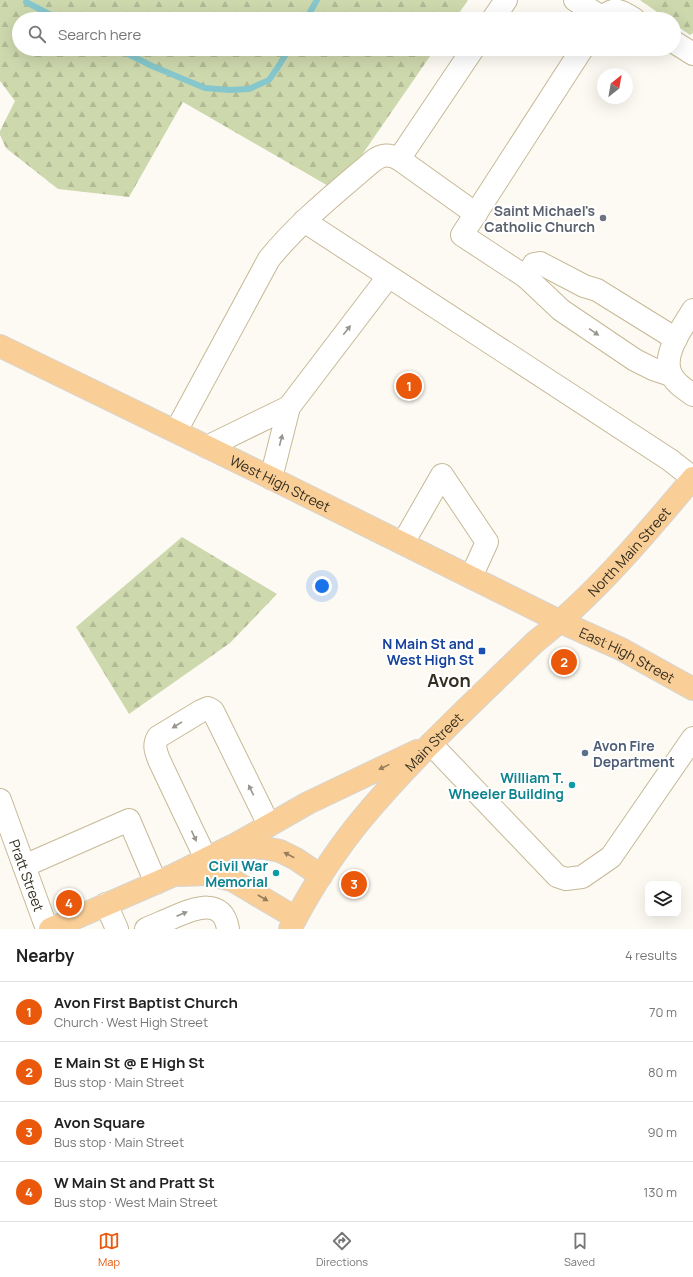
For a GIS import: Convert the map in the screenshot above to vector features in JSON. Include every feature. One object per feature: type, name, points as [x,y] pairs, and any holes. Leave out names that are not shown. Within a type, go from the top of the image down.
[{"type":"main road","name":"West High Street","points":[[0,346],[176,431],[561,622]]},
{"type":"main road","name":"North Main Street","points":[[561,622],[639,542],[693,478]]},
{"type":"main road","name":"East High Street","points":[[561,622],[621,649],[693,689]]},
{"type":"main road","name":"Main Street","points":[[165,879],[206,874],[232,880],[293,924],[321,876],[336,854],[360,821],[391,785],[535,642],[561,622]]},
{"type":"main road","points":[[62,927],[106,904],[165,879],[230,848],[308,803],[431,744]]},
{"type":"main road","points":[[230,848],[255,847],[280,850],[321,876]]},
{"type":"street","points":[[498,12],[506,0]]},
{"type":"street","points":[[575,0],[593,12]]},
{"type":"street","points":[[608,12],[621,12]]},
{"type":"street","points":[[681,46],[693,54]]},
{"type":"street","points":[[399,159],[468,56]]},
{"type":"street","points":[[578,56],[462,235],[526,277],[561,310],[635,360],[653,369],[671,375]]},
{"type":"street","points":[[176,431],[268,259],[284,240],[304,221],[379,156],[392,156],[399,159],[476,214]]},
{"type":"street","points":[[304,221],[663,456],[693,478]]},
{"type":"street","points":[[526,277],[534,264],[540,263],[584,286],[597,290],[676,339]]},
{"type":"street","points":[[271,478],[289,407],[388,277]]},
{"type":"street","points":[[693,310],[676,339],[670,352],[668,364],[671,375],[679,385],[693,395]]},
{"type":"street","points":[[207,447],[289,407]]},
{"type":"street","points":[[403,543],[442,475],[487,542],[471,577]]},
{"type":"street","points":[[206,859],[155,749],[158,737],[201,711],[208,708],[213,711],[269,825]]},
{"type":"street","points":[[431,744],[557,876],[566,879],[582,877],[611,857],[693,738]]},
{"type":"street","name":"Pratt Street","points":[[0,800],[47,929]]},
{"type":"street","points":[[24,866],[129,820],[165,879]]},
{"type":"street","points":[[106,904],[117,929]]},
{"type":"street","points":[[146,929],[194,908],[208,906],[219,911],[226,919],[228,929]]},
{"type":"green space","points":[[0,0],[468,0],[460,12],[12,12],[12,56],[430,56],[337,191],[183,102],[129,197],[58,189],[6,148],[0,135],[0,131],[15,101],[0,81]]},
{"type":"green space","points":[[640,0],[693,0],[693,33],[690,35],[681,29],[681,12],[657,12]]},
{"type":"green space","points":[[182,537],[277,594],[230,643],[129,714],[76,627]]},
{"type":"waterway","points":[[310,12],[317,0]]},
{"type":"waterway","points":[[26,2],[45,12]]},
{"type":"waterway","points":[[132,56],[205,88],[229,90],[249,89],[269,80],[285,56]]},
{"type":"place","name":"Saint Michael's Catholic Church","points":[[603,218]]},
{"type":"place","name":"Avon First Baptist Church","points":[[409,386]]},
{"type":"place","name":"N Main St and West High St","points":[[482,651]]},
{"type":"place","name":"E Main St @ E High St","points":[[564,662]]},
{"type":"place","name":"Avon Fire Department","points":[[585,753]]},
{"type":"place","name":"William T. Wheeler Building","points":[[572,785]]},
{"type":"place","name":"Civil War Memorial","points":[[276,873]]},
{"type":"place","name":"Avon Square","points":[[354,884]]},
{"type":"place","name":"W Main St and Pratt St","points":[[69,903]]},
{"type":"district","name":"Avon","points":[[449,680]]}]
